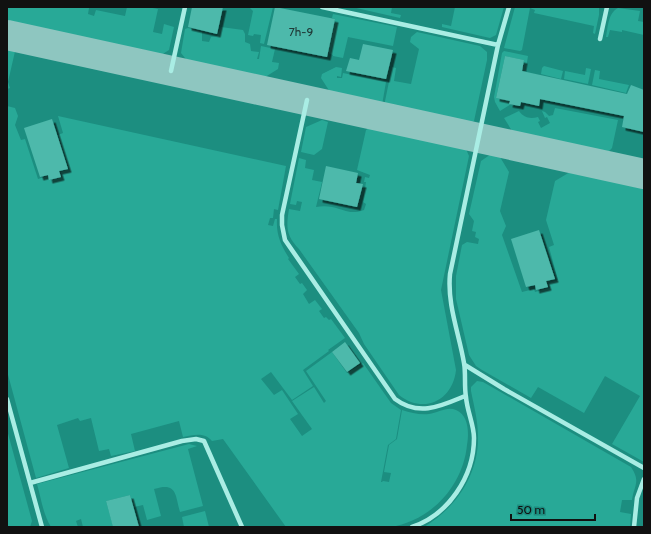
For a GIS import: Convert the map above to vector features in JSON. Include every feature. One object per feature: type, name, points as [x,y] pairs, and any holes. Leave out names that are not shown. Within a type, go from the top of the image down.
[{"type":"lane","points":[[171,71],[185,7]]},
{"type":"lane","points":[[322,7],[498,45]]},
{"type":"lane","points":[[412,527],[430,519],[454,496],[465,478],[472,456],[474,436],[466,396],[465,365],[448,289],[498,45],[509,7]]},
{"type":"lane","points":[[600,39],[606,7]]},
{"type":"lane","points":[[307,100],[282,215],[284,240],[395,399],[403,405],[411,408],[428,409],[466,396]]},
{"type":"lane","points":[[465,365],[504,389],[644,468]]},
{"type":"lane","points":[[7,399],[42,527]]},
{"type":"lane","points":[[30,483],[182,441],[196,439],[204,441],[242,527]]},
{"type":"lane","points":[[634,527],[637,498],[644,479]]},
{"type":"green space","points":[[7,7],[83,7],[89,8],[88,14],[94,16],[96,10],[125,16],[127,7],[147,7],[158,9],[153,32],[162,34],[164,24],[174,27],[169,50],[158,57],[7,24]]},
{"type":"green space","points":[[249,7],[273,7],[264,44],[260,43],[261,35],[248,35],[253,11]]},
{"type":"green space","points":[[352,7],[392,7],[391,13],[401,15],[400,18]]},
{"type":"green space","points":[[455,7],[504,7],[496,35],[490,38],[442,27],[442,24],[451,26]]},
{"type":"green space","points":[[515,7],[599,7],[595,34],[593,33],[594,26],[534,13],[535,10],[530,8],[522,50],[520,51],[504,48]]},
{"type":"green space","points":[[618,8],[640,11],[638,21],[644,22],[644,35],[622,30],[622,32],[610,30],[608,37],[606,37],[610,17]]},
{"type":"green space","points":[[333,14],[397,27],[393,46],[348,37],[343,58],[333,56],[328,53],[335,19],[332,18]]},
{"type":"green space","points":[[221,27],[243,30],[245,34],[245,42],[250,44],[251,51],[259,52],[257,59],[259,59],[261,46],[275,49],[272,62],[279,63],[278,69],[262,79],[189,63],[181,53],[185,29],[188,28],[202,32],[202,41],[209,42],[211,37],[217,36]]},
{"type":"green space","points":[[417,32],[480,46],[487,52],[487,60],[474,121],[469,124],[384,106],[392,67],[396,68],[394,81],[411,84],[419,49],[410,42],[411,37]]},
{"type":"green space","points":[[7,45],[16,47],[8,82],[10,88],[7,89]]},
{"type":"green space","points":[[504,51],[528,56],[524,81],[520,80],[524,60],[505,56],[496,98],[509,101],[509,104],[511,104],[500,111],[494,97],[502,53]]},
{"type":"green space","points":[[544,66],[563,71],[561,79],[541,74]]},
{"type":"green space","points":[[336,67],[342,68],[341,77],[337,76],[337,78],[342,78],[343,73],[386,82],[382,105],[332,95],[321,78],[322,74]]},
{"type":"green space","points":[[586,68],[591,69],[588,84],[564,79],[565,71],[585,75]]},
{"type":"green space","points":[[595,70],[600,71],[599,79],[629,85],[626,93],[592,85]]},
{"type":"green space","points":[[7,106],[15,108],[18,116],[15,125],[21,140],[25,139],[38,179],[48,176],[50,180],[62,177],[61,172],[69,169],[58,135],[63,133],[58,116],[286,166],[278,210],[274,209],[273,218],[270,218],[268,225],[273,226],[275,219],[277,219],[277,230],[281,244],[289,258],[288,259],[299,274],[295,277],[307,290],[303,294],[309,304],[315,300],[322,309],[319,311],[324,318],[326,317],[329,320],[331,319],[345,338],[303,370],[313,386],[292,400],[271,372],[261,379],[274,395],[282,390],[298,414],[290,419],[302,436],[312,429],[292,401],[314,387],[324,403],[326,401],[306,371],[332,352],[347,373],[363,363],[391,403],[401,410],[396,439],[388,445],[381,482],[389,482],[391,473],[384,472],[389,445],[397,439],[402,410],[422,414],[429,414],[449,409],[460,412],[466,420],[468,441],[459,474],[452,487],[442,499],[419,517],[390,527],[286,527],[223,439],[212,441],[206,436],[202,435],[183,437],[179,421],[131,434],[135,451],[111,456],[109,449],[99,451],[91,418],[80,421],[78,418],[57,425],[69,468],[36,478],[7,371]]},
{"type":"green space","points":[[555,108],[618,120],[612,148],[607,152],[601,153],[514,134],[504,118],[519,111],[527,117],[538,117],[540,121],[538,122],[541,128],[550,123],[547,117],[545,118],[542,111],[549,116],[553,115]]},
{"type":"green space","points":[[322,120],[328,122],[322,149],[314,155],[301,152],[306,127]]},
{"type":"green space","points":[[373,125],[460,144],[466,149],[469,156],[441,290],[456,370],[454,381],[449,389],[436,401],[427,404],[418,404],[399,395],[364,344],[359,333],[292,240],[287,226],[289,209],[300,211],[302,202],[297,201],[296,205],[290,204],[299,158],[306,160],[305,168],[314,170],[312,180],[322,182],[316,207],[322,206],[337,208],[348,212],[364,210],[366,204],[363,202],[366,182],[364,182],[365,177],[369,178],[370,175],[357,170],[366,130]]},
{"type":"green space","points":[[494,152],[497,152],[509,172],[500,211],[506,226],[502,235],[522,292],[534,289],[535,292],[550,288],[549,283],[558,280],[549,247],[554,245],[546,220],[555,181],[575,169],[644,184],[644,462],[612,444],[640,396],[605,376],[584,413],[538,387],[531,398],[476,366],[469,355],[456,299],[456,276],[462,245],[467,242],[478,244],[479,239],[475,237],[476,232],[472,231],[474,221],[469,214],[481,161]]},
{"type":"green space","points":[[477,381],[483,382],[631,467],[636,476],[632,500],[622,500],[620,512],[631,514],[630,527],[424,527],[446,510],[463,489],[470,476],[477,450],[478,436],[471,387]]},
{"type":"green space","points":[[7,430],[32,521],[30,527],[7,527]]},
{"type":"green space","points":[[189,444],[197,446],[188,449],[203,506],[180,512],[174,491],[171,488],[162,487],[154,489],[161,516],[147,520],[143,505],[134,507],[130,495],[106,501],[113,526],[83,527],[81,519],[76,521],[78,527],[51,527],[48,522],[37,484]]},
{"type":"green space","points":[[205,511],[209,527],[184,527],[182,517]]},
{"type":"building","points":[[192,7],[223,7],[217,34],[188,27]]},
{"type":"building","points":[[275,7],[335,19],[327,57],[267,45]]},
{"type":"building","points":[[363,44],[393,50],[386,79],[346,71],[350,58],[359,60]]},
{"type":"building","points":[[505,56],[524,60],[522,71],[627,94],[631,85],[644,90],[644,132],[622,127],[624,116],[540,99],[539,106],[521,102],[520,106],[509,104],[510,101],[496,98]]},
{"type":"building","points":[[52,119],[68,169],[59,171],[61,177],[49,180],[48,175],[40,177],[24,128]]},
{"type":"building","points":[[326,166],[358,173],[356,183],[363,184],[357,207],[319,199]]},
{"type":"building","points":[[539,230],[555,279],[546,281],[548,287],[536,290],[535,285],[526,287],[511,239]]},
{"type":"building","points":[[345,342],[360,363],[347,372],[332,352]]},
{"type":"building","points":[[130,495],[139,527],[113,527],[106,501]]},
{"type":"taxiway","points":[[7,35],[644,174]]}]
